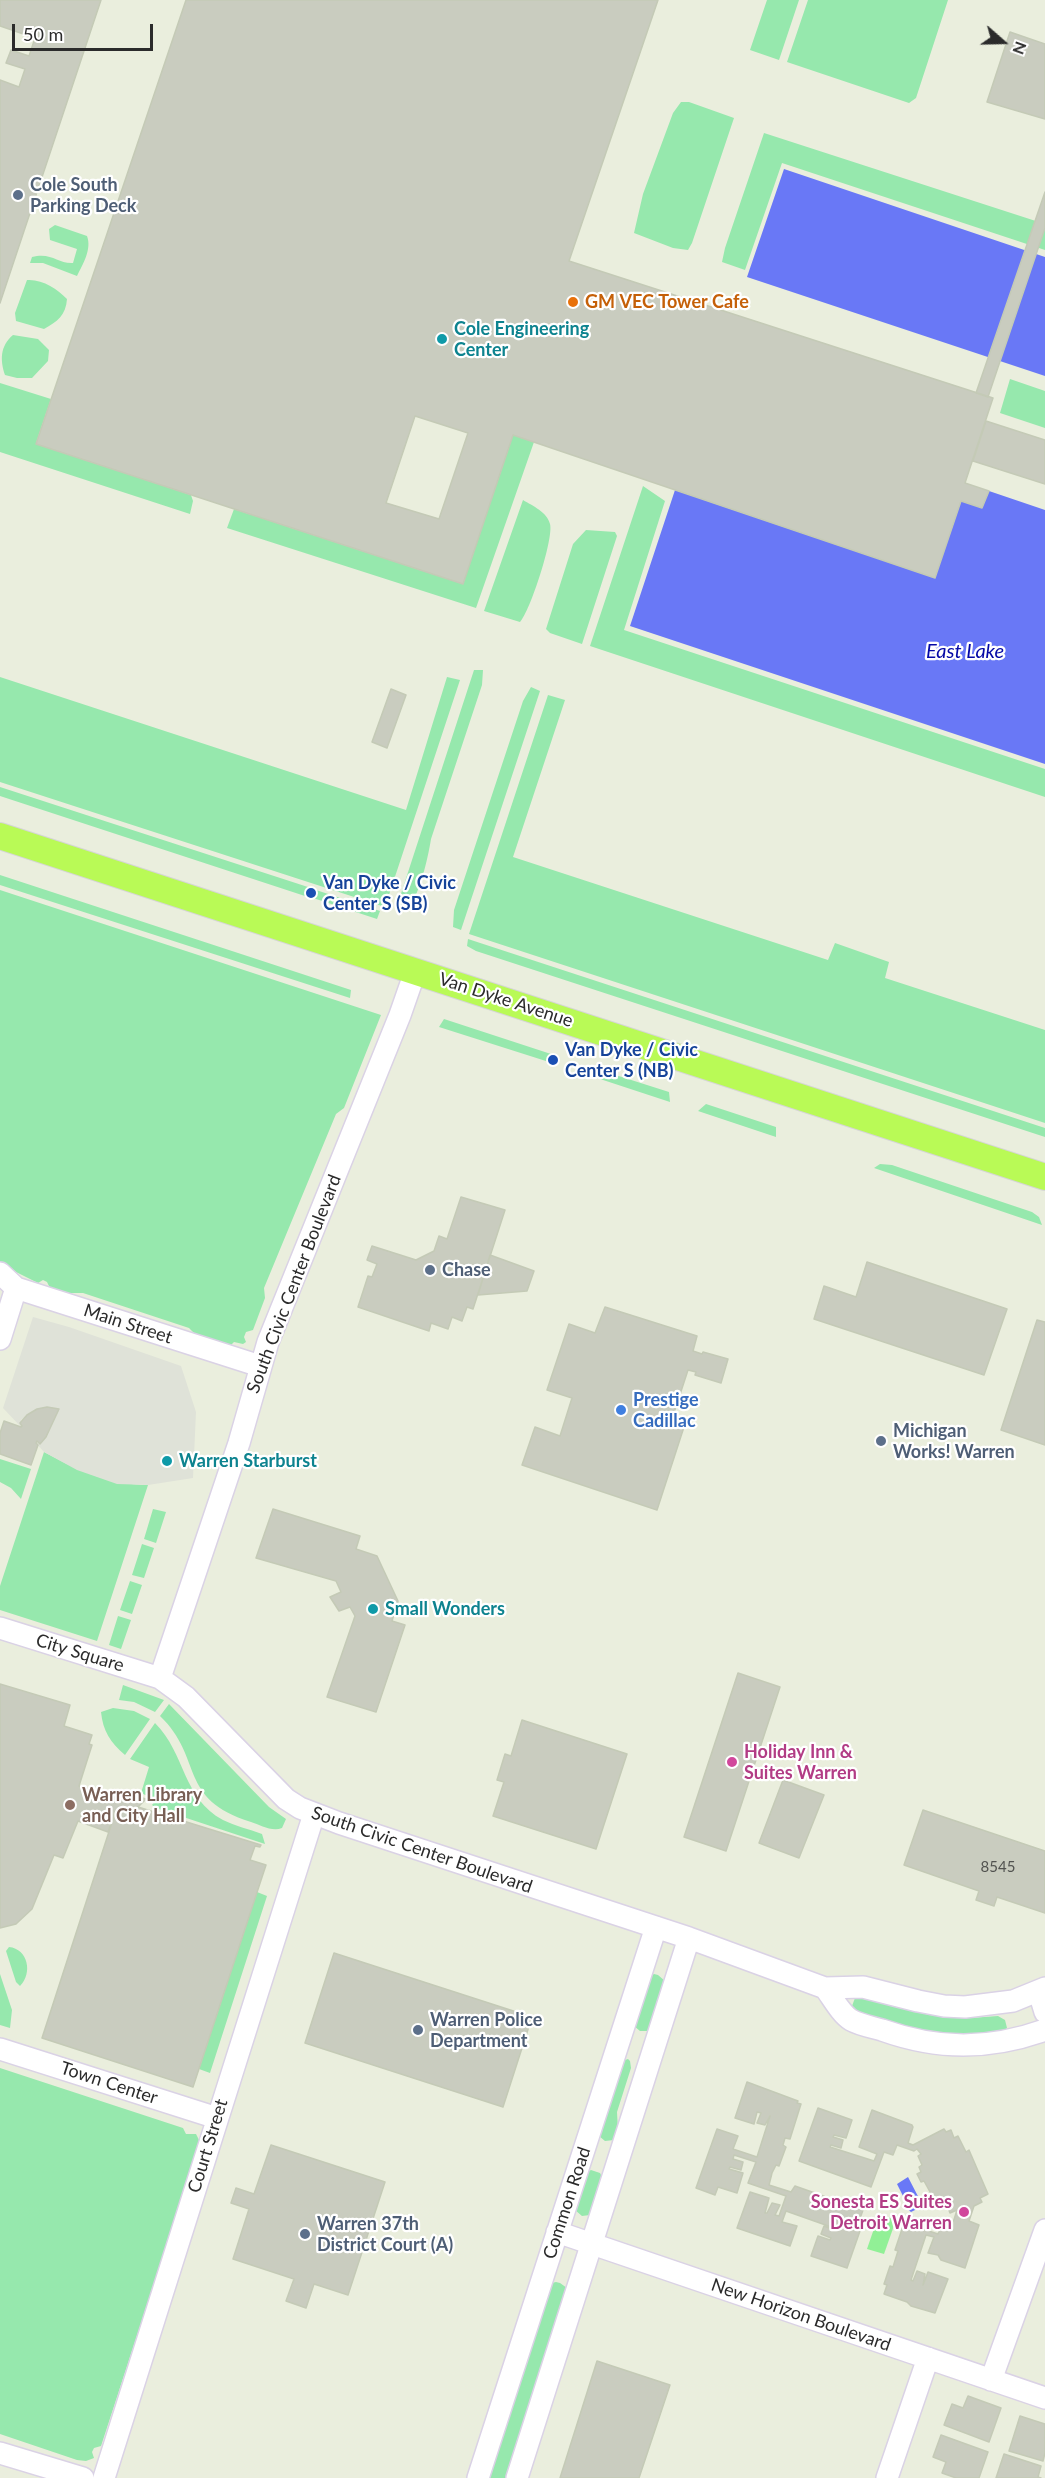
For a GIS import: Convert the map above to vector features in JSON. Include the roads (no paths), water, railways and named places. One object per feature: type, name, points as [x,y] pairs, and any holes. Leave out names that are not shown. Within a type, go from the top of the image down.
[{"type":"main road","name":"Van Dyke Avenue","points":[[0,836],[1045,1177]]},
{"type":"street","name":"South Civic Center Boulevard","points":[[414,972],[400,1015],[260,1366],[239,1443],[160,1678],[186,1697],[286,1799],[314,1814],[689,1938],[825,1988]]},
{"type":"street","name":"Main Street","points":[[0,1273],[16,1288],[260,1366]]},
{"type":"street","points":[[0,1339],[16,1288]]},
{"type":"street","name":"City Square","points":[[0,1628],[160,1678]]},
{"type":"street","name":"Court Street","points":[[104,2478],[314,1814]]},
{"type":"street","name":"Common Road","points":[[478,2478],[656,1927]]},
{"type":"street","name":"Common Road","points":[[517,2478],[689,1938]]},
{"type":"street","points":[[825,1988],[863,1987],[918,2001],[965,2007],[1013,2001],[1042,1990],[1045,2012]]},
{"type":"street","points":[[825,1988],[850,2019],[905,2038],[929,2043],[979,2046],[1045,2030]]},
{"type":"street","name":"Town Center","points":[[0,2049],[217,2118]]},
{"type":"street","points":[[991,2380],[1045,2230]]},
{"type":"street","name":"New Horizon Boulevard","points":[[557,2232],[1045,2398]]},
{"type":"street","points":[[887,2478],[928,2358]]},
{"type":"street","points":[[0,2452],[83,2478]]},
{"type":"water","points":[[784,169],[1045,257],[1045,376],[747,277]]},
{"type":"water","name":"East Lake","points":[[675,490],[935,578],[961,501],[982,508],[989,491],[1045,510],[1045,764],[630,626]]},
{"type":"water","points":[[908,2177],[923,2206],[911,2212],[904,2206],[905,2200],[897,2184]]},
{"type":"place","name":"Cole South Parking Deck","points":[[18,195]]},
{"type":"place","name":"GM VEC Tower Cafe","points":[[573,302]]},
{"type":"place","name":"Cole Engineering Center","points":[[442,339]]},
{"type":"place","name":"Van Dyke / Civic Center S (SB)","points":[[311,893]]},
{"type":"place","name":"Van Dyke / Civic Center S (NB)","points":[[553,1060]]},
{"type":"place","name":"Chase","points":[[430,1270]]},
{"type":"place","name":"Prestige Cadillac","points":[[621,1410]]},
{"type":"place","name":"Michigan Works! Warren","points":[[881,1441]]},
{"type":"place","name":"Warren Starburst","points":[[167,1461]]},
{"type":"place","name":"Small Wonders","points":[[373,1609]]},
{"type":"place","name":"Holiday Inn & Suites Warren","points":[[732,1762]]},
{"type":"place","name":"Warren Library and City Hall","points":[[70,1805]]},
{"type":"place","name":"Warren Police Department","points":[[418,2030]]},
{"type":"place","name":"Sonesta ES Suites Detroit Warren","points":[[964,2212]]},
{"type":"place","name":"Warren 37th District Court (A)","points":[[305,2234]]}]
